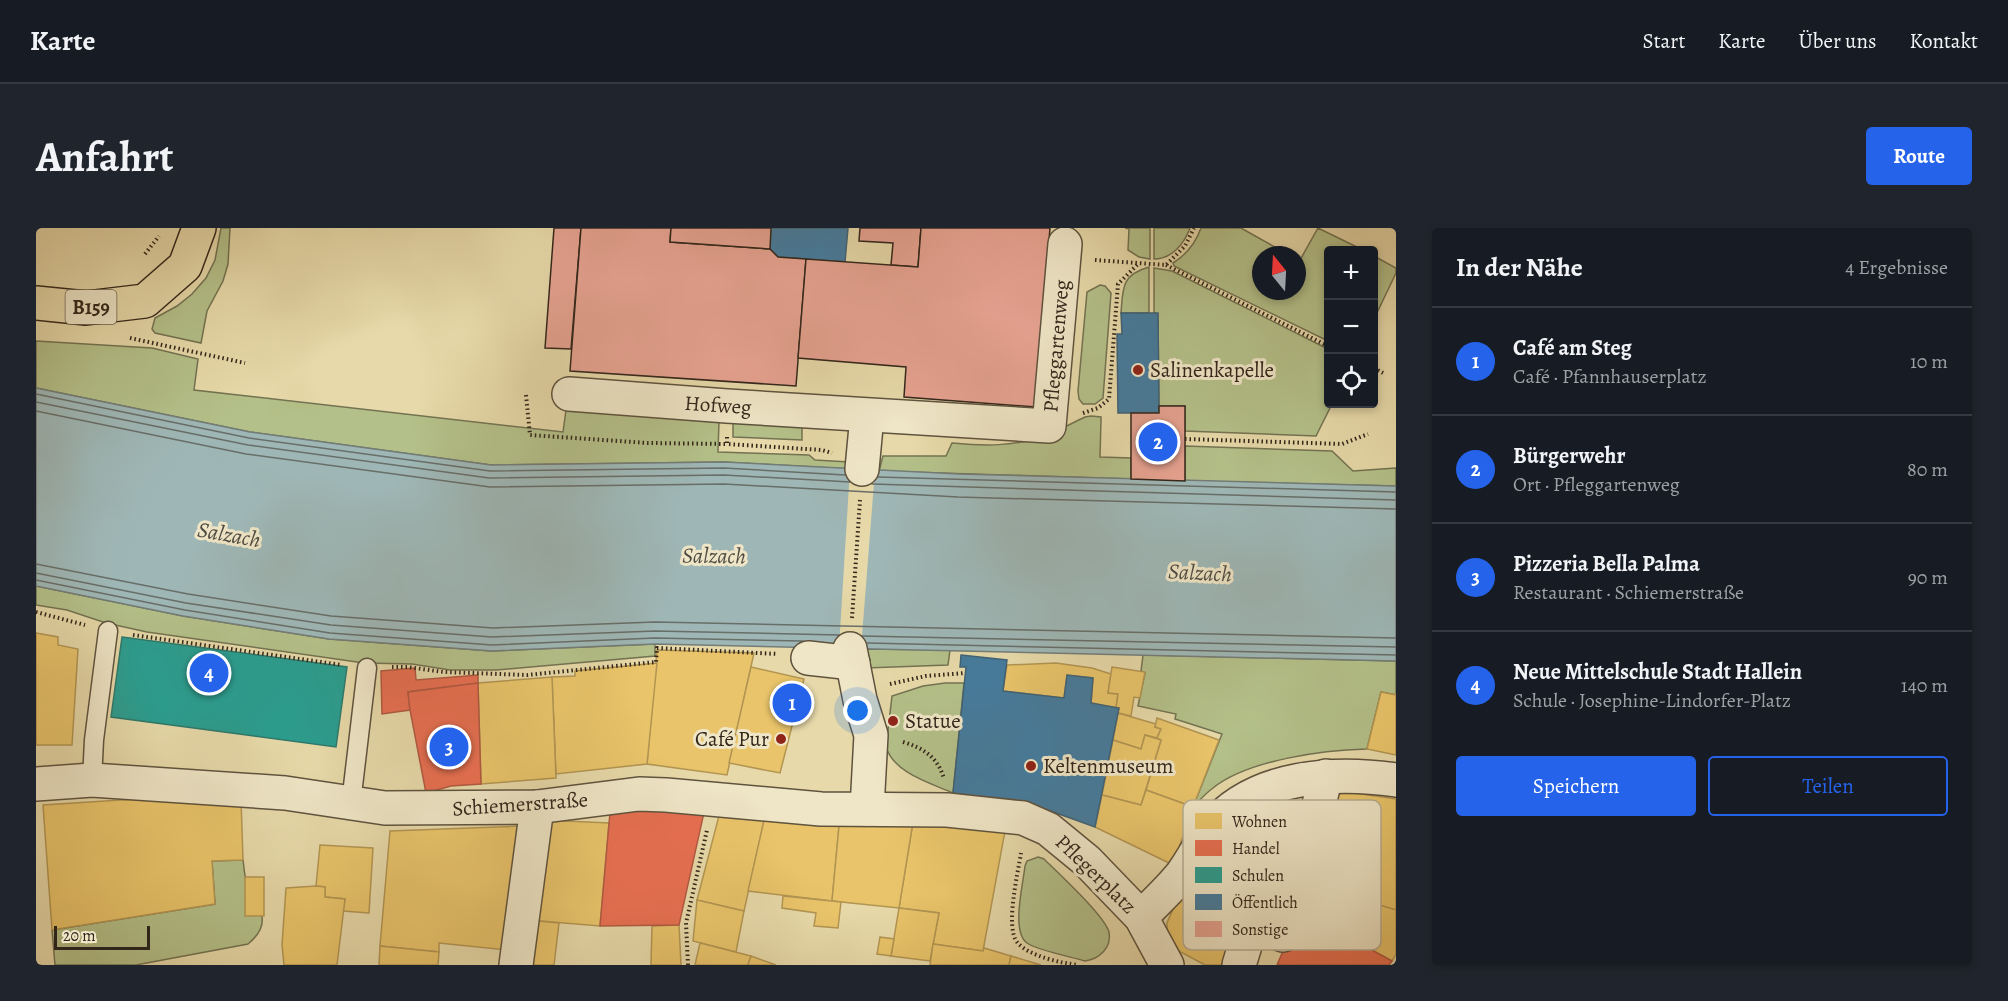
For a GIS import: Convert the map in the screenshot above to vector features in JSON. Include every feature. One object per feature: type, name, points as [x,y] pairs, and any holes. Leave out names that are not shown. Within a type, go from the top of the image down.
[{"type":"main road","name":"B159","points":[[36,303],[86,308],[145,301],[185,266],[200,228]]},
{"type":"street","name":"Pfleggartenweg","points":[[867,416],[1049,426],[1065,243]]},
{"type":"street","name":"Hofweg","points":[[569,394],[867,416]]},
{"type":"street","points":[[862,469],[867,416]]},
{"type":"street","points":[[794,656],[852,656],[870,735],[867,809]]},
{"type":"street","points":[[1320,800],[1326,776]]},
{"type":"street","points":[[1249,800],[1265,791],[1294,781],[1326,776],[1396,780]]},
{"type":"street","name":"Schiemerstraße","points":[[36,784],[92,780],[285,793],[385,808],[537,807],[639,794],[821,809],[867,809]]},
{"type":"street","points":[[516,965],[537,807]]},
{"type":"street","name":"Pflegerplatz","points":[[867,809],[947,810],[1025,820],[1048,829],[1087,861],[1141,917],[1167,965]]},
{"type":"street","points":[[1141,917],[1183,872]]},
{"type":"street","points":[[1239,965],[1244,950]]},
{"type":"lane","points":[[92,780],[94,740],[108,632]]},
{"type":"lane","points":[[339,801],[367,668]]},
{"type":"path","points":[[143,256],[164,228]]},
{"type":"path","points":[[1166,265],[1185,246],[1194,228]]},
{"type":"path","points":[[1065,243],[1166,265],[1324,344]]},
{"type":"path","points":[[136,338],[245,363]]},
{"type":"path","points":[[1378,370],[1383,373]]},
{"type":"path","points":[[526,395],[530,435],[648,443],[727,444]]},
{"type":"path","points":[[1185,439],[1342,444],[1368,434]]},
{"type":"path","points":[[852,656],[862,469]]},
{"type":"path","points":[[36,612],[108,632],[367,668],[407,667],[444,672],[527,675],[656,662],[657,648],[794,656]]},
{"type":"path","points":[[860,699],[889,684],[926,676],[965,673]]},
{"type":"path","points":[[870,735],[915,746],[924,750],[936,761],[945,785],[947,810]]},
{"type":"path","points":[[688,965],[686,923],[714,800]]},
{"type":"path","points":[[1025,820],[1012,915],[1016,940],[1024,949],[1035,954],[1078,965]]},
{"type":"green space","points":[[221,228],[230,228],[228,264],[223,281],[207,311],[201,343],[155,333],[152,329],[155,318],[177,306],[206,278],[215,260]]},
{"type":"green space","points":[[1125,228],[1150,228],[1150,259],[1139,257],[1128,250],[1129,229]]},
{"type":"green space","points":[[1154,228],[1190,228],[1176,250],[1154,259]]},
{"type":"green space","points":[[1201,228],[1241,228],[1273,246],[1252,246],[1252,300],[1306,300],[1306,249],[1318,228],[1355,246],[1324,246],[1324,339],[1174,266],[1173,263],[1190,248]]},
{"type":"green space","points":[[1378,258],[1396,268],[1396,273],[1378,311]]},
{"type":"green space","points":[[1149,267],[1149,313],[1121,313],[1123,290],[1128,278]]},
{"type":"green space","points":[[1154,268],[1172,271],[1324,347],[1324,408],[1330,408],[1316,436],[1185,431],[1185,406],[1159,406],[1158,314],[1154,313]]},
{"type":"green space","points":[[1100,285],[1105,286],[1111,293],[1103,398],[1095,404],[1083,404],[1079,399],[1078,391],[1087,292]]},
{"type":"green space","points":[[36,341],[152,348],[198,359],[194,390],[563,432],[566,410],[719,421],[718,452],[809,455],[815,460],[849,462],[850,469],[724,462],[491,465],[250,432],[36,388]]},
{"type":"green space","points":[[1091,416],[1101,417],[1100,457],[1131,458],[1131,479],[879,471],[883,456],[946,456],[952,443],[988,445],[1023,442]]},
{"type":"green space","points":[[733,419],[802,424],[802,440],[733,437]]},
{"type":"green space","points":[[1185,446],[1332,451],[1353,471],[1396,468],[1396,486],[1185,481]]},
{"type":"green space","points":[[36,586],[183,616],[329,639],[492,651],[655,644],[655,656],[497,670],[450,670],[412,664],[364,663],[147,632],[106,623],[67,610],[36,605]]},
{"type":"green space","points":[[866,649],[950,650],[948,665],[866,668]]},
{"type":"green space","points":[[1143,655],[1396,661],[1396,695],[1381,692],[1367,749],[1308,754],[1266,764],[1228,778],[1200,800],[1196,800],[1222,734],[1175,719],[1176,714],[1138,706],[1145,673],[1141,671]]},
{"type":"green space","points":[[964,683],[953,793],[905,770],[890,756],[886,747],[892,696],[923,686]]},
{"type":"green space","points":[[1038,857],[1044,859],[1090,905],[1109,932],[1106,948],[1095,958],[1085,961],[1046,951],[1032,946],[1022,937],[1019,918],[1025,866],[1027,861]]},
{"type":"green space","points":[[243,860],[246,879],[262,920],[261,928],[248,944],[136,965],[55,965],[52,930],[215,904],[212,861]]},
{"type":"water","name":"Salzach","points":[[36,388],[250,432],[491,465],[724,462],[959,474],[1396,486],[1396,661],[655,644],[492,651],[329,639],[183,616],[36,586]]},
{"type":"pier","points":[[850,469],[875,470],[861,649],[839,648]]},
{"type":"building: Wohnen","points":[[36,633],[58,637],[58,645],[78,649],[72,745],[36,745]]},
{"type":"building: Wohnen","points":[[657,650],[754,653],[727,775],[647,764]]},
{"type":"building: Wohnen","points":[[657,663],[647,764],[556,774],[552,677],[575,676],[575,671]]},
{"type":"building: Wohnen","points":[[1056,663],[1092,668],[1111,674],[1108,693],[1118,694],[1116,708],[1091,703],[1093,678],[1067,675],[1064,698],[1003,691],[1007,665]]},
{"type":"building: Wohnen","points":[[751,667],[804,679],[780,773],[729,763]]},
{"type":"building: Wohnen","points":[[1112,667],[1145,672],[1140,698],[1134,697],[1131,716],[1118,713],[1119,708],[1116,708],[1118,694],[1108,693]]},
{"type":"building: Wohnen","points":[[552,677],[556,778],[481,784],[478,683]]},
{"type":"building: Wohnen","points":[[1381,692],[1396,695],[1396,755],[1367,749]]},
{"type":"building: Wohnen","points":[[1118,713],[1156,724],[1155,727],[1161,729],[1157,738],[1145,735],[1141,749],[1113,740]]},
{"type":"building: Wohnen","points":[[1157,718],[1219,740],[1196,800],[1183,800],[1183,803],[1146,790],[1161,740],[1157,738],[1161,729],[1155,727]]},
{"type":"building: Wohnen","points":[[1145,735],[1161,740],[1141,805],[1102,795],[1113,740],[1141,749]]},
{"type":"building: Wohnen","points":[[1327,789],[1396,799],[1396,910],[1381,906],[1381,800],[1324,800]]},
{"type":"building: Wohnen","points":[[1146,790],[1183,803],[1183,836],[1173,865],[1095,827],[1102,795],[1141,805]]},
{"type":"building: Wohnen","points":[[183,796],[241,799],[243,860],[212,861],[215,904],[52,930],[43,805]]},
{"type":"building: Wohnen","points":[[721,808],[765,816],[744,911],[697,900]]},
{"type":"building: Wohnen","points":[[765,816],[839,826],[832,901],[748,891]]},
{"type":"building: Wohnen","points":[[543,820],[609,823],[600,926],[528,920]]},
{"type":"building: Wohnen","points":[[913,822],[1005,831],[983,951],[933,944],[939,913],[899,908]]},
{"type":"building: Wohnen","points":[[913,822],[899,908],[832,901],[839,826]]},
{"type":"building: Wohnen","points":[[521,826],[507,950],[439,943],[439,952],[380,946],[390,831]]},
{"type":"building: Wohnen","points":[[320,845],[373,848],[369,913],[343,911],[345,899],[325,897],[325,887],[316,886]]},
{"type":"building: Wohnen","points":[[245,877],[264,877],[264,916],[245,916]]},
{"type":"building: Wohnen","points":[[1183,885],[1183,950],[1237,950],[1234,965],[1205,965],[1175,949],[1167,933],[1167,923]]},
{"type":"building: Wohnen","points":[[325,887],[325,897],[345,899],[337,965],[284,965],[282,945],[286,888]]},
{"type":"building: Wohnen","points":[[783,896],[841,902],[838,928],[814,926],[816,913],[782,908]]},
{"type":"building: Wohnen","points":[[697,900],[744,911],[736,952],[693,941]]},
{"type":"building: Wohnen","points":[[1381,905],[1396,910],[1396,954],[1392,961],[1372,950],[1381,950]]},
{"type":"building: Wohnen","points":[[899,908],[939,913],[930,961],[891,956]]},
{"type":"building: Wohnen","points":[[528,920],[559,923],[554,965],[521,965]]},
{"type":"building: Wohnen","points":[[679,925],[681,965],[651,965],[652,926]]},
{"type":"building: Wohnen","points":[[880,937],[894,939],[891,956],[877,954]]},
{"type":"building: Wohnen","points":[[700,943],[751,956],[748,965],[695,965]]},
{"type":"building: Wohnen","points":[[933,944],[983,951],[984,948],[1011,956],[1009,965],[930,965]]},
{"type":"building: Wohnen","points":[[380,946],[439,952],[438,965],[379,965]]},
{"type":"building: Wohnen","points":[[751,956],[776,965],[748,965]]},
{"type":"building: Wohnen","points":[[1011,956],[1041,965],[1009,965]]},
{"type":"building: Handel","points":[[415,668],[416,680],[478,675],[478,683],[408,692],[410,710],[382,714],[381,671]]},
{"type":"building: Handel","points":[[478,683],[481,784],[451,786],[426,793],[408,692]]},
{"type":"building: Handel","points":[[611,801],[705,808],[679,925],[600,926]]},
{"type":"building: Handel","points":[[1283,950],[1372,950],[1392,961],[1389,965],[1277,965]]},
{"type":"building: Schulen","points":[[122,637],[347,667],[336,747],[111,717]]},
{"type":"building: Öffentlich","points":[[771,228],[848,228],[845,262],[778,257],[770,249]]},
{"type":"building: Öffentlich","name":"Salinenkapelle","points":[[1121,313],[1158,313],[1159,413],[1118,413],[1117,334],[1122,334]]},
{"type":"building: Öffentlich","name":"Keltenmuseum","points":[[961,655],[1007,660],[1003,691],[1064,698],[1067,675],[1093,678],[1091,703],[1119,708],[1095,827],[1045,809],[953,793],[966,667],[960,667]]},
{"type":"building: Sonstige","points":[[554,228],[581,228],[571,349],[545,348]]},
{"type":"building: Sonstige","points":[[581,228],[671,228],[670,242],[770,249],[778,257],[806,259],[796,386],[570,371]]},
{"type":"building: Sonstige","points":[[671,228],[771,228],[770,249],[670,242]]},
{"type":"building: Sonstige","points":[[860,228],[921,228],[918,267],[891,265],[893,243],[859,241]]},
{"type":"building: Sonstige","points":[[921,228],[1050,228],[1036,407],[904,397],[906,367],[798,358],[806,259],[918,267]]},
{"type":"building: Sonstige","points":[[1159,406],[1185,406],[1185,481],[1131,479],[1131,413],[1159,413]]},
{"type":"place","name":"Salinenkapelle","points":[[1138,370]]},
{"type":"place","name":"Bürgerwehr","points":[[1158,442]]},
{"type":"place","name":"Neue Mittelschule Stadt Hallein","points":[[209,673]]},
{"type":"place","name":"Café am Steg","points":[[792,703]]},
{"type":"place","name":"Statue","points":[[893,721]]},
{"type":"place","name":"Café Pur","points":[[781,739]]},
{"type":"place","name":"Pizzeria Bella Palma","points":[[449,747]]},
{"type":"place","name":"Keltenmuseum","points":[[1031,766]]}]
